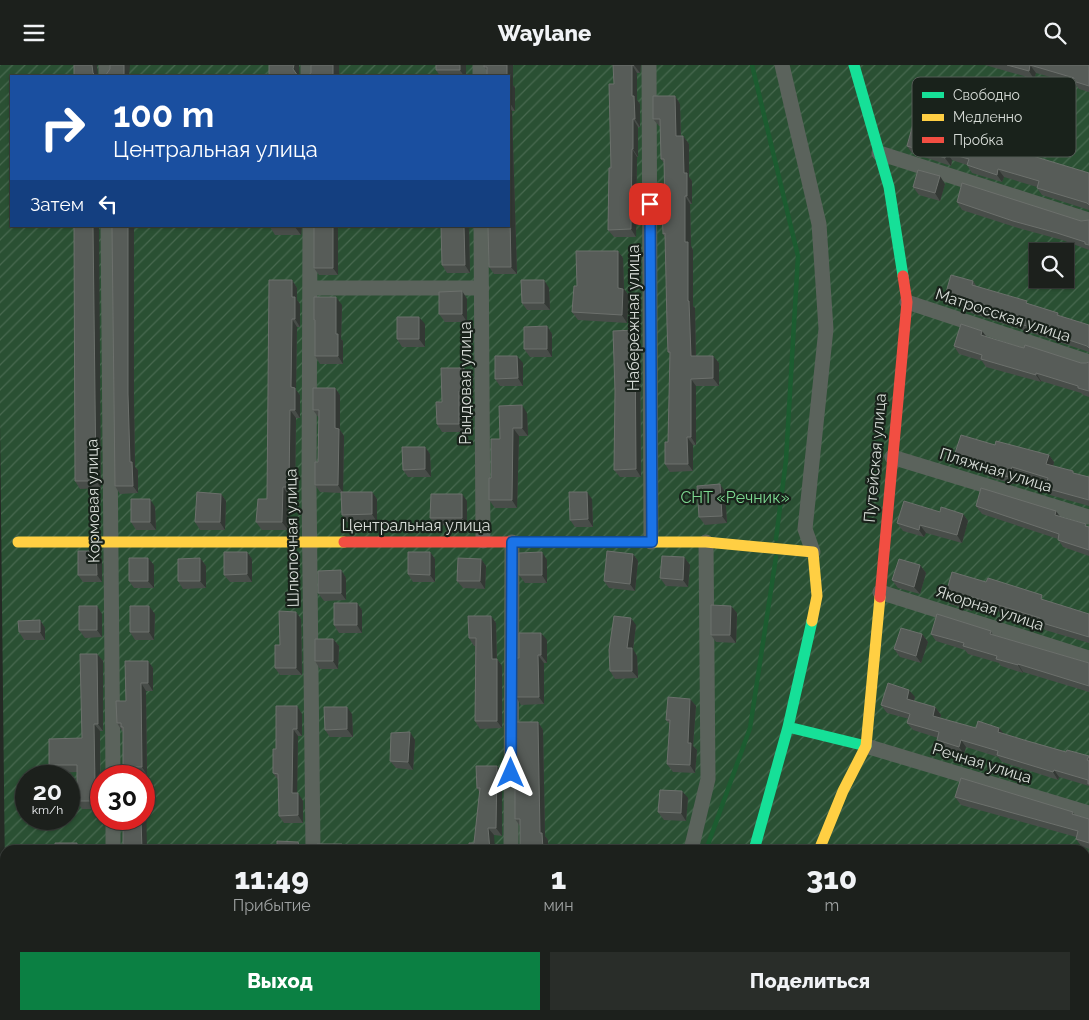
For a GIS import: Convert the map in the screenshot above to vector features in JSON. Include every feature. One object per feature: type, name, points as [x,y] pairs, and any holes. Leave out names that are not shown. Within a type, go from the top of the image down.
[{"type":"street","name":"Набережная улица","points":[[649,65],[652,542]]},
{"type":"street","points":[[755,845],[788,727],[817,596],[813,551],[804,529],[826,329],[819,224],[782,65]]},
{"type":"street","name":"Путейская улица","points":[[821,845],[866,746],[907,302],[889,187],[854,65]]},
{"type":"street","points":[[879,153],[1089,220]]},
{"type":"street","name":"Кормовая улица","points":[[108,227],[113,765]]},
{"type":"street","name":"Шлюпочная улица","points":[[310,227],[309,488],[313,845]]},
{"type":"street","name":"Рындовая улица","points":[[481,227],[483,541]]},
{"type":"street","points":[[310,287],[482,287]]},
{"type":"street","name":"Матросская улица","points":[[907,302],[1089,362]]},
{"type":"street","name":"Пляжная улица","points":[[892,457],[1089,517]]},
{"type":"street","name":"Центральная улица","points":[[18,543],[310,541],[706,542],[813,551]]},
{"type":"street","points":[[511,845],[512,542]]},
{"type":"street","points":[[692,845],[708,779],[706,542]]},
{"type":"street","name":"Якорная улица","points":[[880,592],[1089,658]]},
{"type":"street","points":[[788,727],[866,746]]},
{"type":"street","name":"Речная улица","points":[[866,746],[1089,813]]},
{"type":"street","points":[[113,830],[113,845]]},
{"type":"green space","name":"СНТ «Речник»","points":[[0,65],[1089,65],[1089,845],[5,845],[0,419]]},
{"type":"building","points":[[74,65],[92,65],[95,75],[74,75]]},
{"type":"building","points":[[110,65],[124,65],[124,75],[106,75],[110,69]]},
{"type":"building","points":[[269,65],[294,65],[293,69],[297,75],[269,75]]},
{"type":"building","points":[[311,65],[333,65],[333,75],[308,75],[311,73]]},
{"type":"building","points":[[436,65],[460,65],[460,70],[436,70]]},
{"type":"building","points":[[484,65],[507,65],[507,75],[487,75],[487,67],[484,67]]},
{"type":"building","points":[[613,65],[632,65],[632,96],[634,96],[635,119],[633,119],[631,229],[608,230],[609,168],[611,168],[609,84],[614,84]]},
{"type":"building","points":[[1007,65],[1030,65],[1029,71]]},
{"type":"building","points":[[1030,65],[1089,65],[1089,86],[1076,82],[1076,77]]},
{"type":"building","points":[[653,96],[675,96],[676,136],[683,136],[684,173],[687,173],[685,242],[688,242],[688,301],[691,356],[713,356],[713,378],[691,379],[691,437],[687,437],[688,464],[665,464],[665,442],[668,442],[670,352],[668,352],[665,233],[663,234],[662,211],[665,211],[664,159],[661,159],[660,119],[653,119]]},
{"type":"building","points":[[912,128],[912,148],[907,146]]},
{"type":"building","points":[[962,157],[1036,157],[1089,173],[1089,205],[1037,188],[1039,181],[998,169],[997,175],[967,165],[969,159]]},
{"type":"building","points":[[918,170],[940,176],[935,193],[913,187]]},
{"type":"building","points":[[962,183],[1081,221],[1089,220],[1089,245],[1085,244],[1085,242],[957,202]]},
{"type":"building","points":[[510,218],[511,267],[489,267],[488,227],[510,227]]},
{"type":"building","points":[[74,227],[93,227],[96,481],[75,481]]},
{"type":"building","points":[[112,227],[128,227],[128,394],[130,462],[132,462],[133,486],[115,486]]},
{"type":"building","points":[[314,227],[333,227],[333,268],[314,268]]},
{"type":"building","points":[[441,227],[464,227],[465,265],[442,265]]},
{"type":"building","points":[[576,251],[618,251],[618,288],[623,289],[622,315],[572,312],[574,286],[577,286]]},
{"type":"building","points":[[951,275],[973,281],[972,285],[1027,301],[1026,303],[1089,325],[1089,348],[966,306],[967,303],[945,296]]},
{"type":"building","points":[[269,280],[292,280],[292,297],[295,297],[295,319],[292,319],[291,387],[295,388],[295,410],[290,410],[289,487],[283,487],[282,522],[256,522],[258,499],[267,499]]},
{"type":"building","points":[[521,280],[544,280],[544,303],[522,303]]},
{"type":"building","points":[[462,291],[462,314],[439,314],[439,292]]},
{"type":"building","points":[[314,297],[336,297],[338,356],[315,356]]},
{"type":"building","points":[[397,317],[419,317],[419,339],[397,339]]},
{"type":"building","points":[[961,324],[982,331],[981,335],[1020,347],[1024,348],[1025,345],[1081,363],[1089,362],[1089,391],[1036,373],[1036,375],[981,359],[982,355],[954,346]]},
{"type":"building","points":[[547,326],[547,349],[524,349],[524,327]]},
{"type":"building","points":[[635,330],[636,469],[614,470],[615,391],[613,331]]},
{"type":"building","points":[[495,356],[517,356],[518,378],[495,379]]},
{"type":"building","points":[[441,368],[464,368],[464,391],[459,391],[459,424],[437,424],[436,402],[442,402]]},
{"type":"building","points":[[313,388],[335,388],[335,428],[339,429],[338,485],[315,485],[315,462],[318,462],[319,410],[313,410]]},
{"type":"building","points":[[522,405],[522,428],[513,428],[512,500],[489,500],[491,439],[500,439],[499,406]]},
{"type":"building","points":[[961,435],[995,445],[996,441],[1049,455],[1046,464],[1089,477],[1089,500],[1045,488],[1048,478],[1012,467],[1008,477],[986,470],[987,466],[954,456]]},
{"type":"building","points":[[402,447],[425,447],[425,469],[403,470]]},
{"type":"building","points":[[720,484],[722,516],[699,517],[697,486]]},
{"type":"building","points":[[981,488],[1056,511],[1055,515],[1086,524],[1085,526],[1089,527],[1089,550],[1058,540],[1059,534],[976,506]]},
{"type":"building","points":[[197,492],[221,494],[220,522],[195,522]]},
{"type":"building","points":[[341,492],[372,492],[372,514],[342,515]]},
{"type":"building","points":[[569,492],[587,492],[588,519],[570,520]]},
{"type":"building","points":[[431,494],[462,494],[462,518],[430,518]]},
{"type":"building","points":[[131,499],[150,499],[150,522],[131,522]]},
{"type":"building","points":[[904,501],[940,512],[941,507],[963,514],[957,535],[920,525],[919,530],[897,523]]},
{"type":"building","points":[[78,551],[96,551],[97,575],[78,575]]},
{"type":"building","points":[[607,551],[633,554],[630,584],[604,581]]},
{"type":"building","points":[[224,552],[247,552],[247,574],[224,575]]},
{"type":"building","points":[[408,552],[430,552],[430,575],[408,574]]},
{"type":"building","points":[[542,552],[542,575],[519,575],[519,553]]},
{"type":"building","points":[[662,556],[684,557],[683,580],[660,578]]},
{"type":"building","points":[[129,558],[148,558],[148,581],[129,581]]},
{"type":"building","points":[[200,558],[200,581],[178,581],[178,559]]},
{"type":"building","points":[[458,558],[481,559],[480,581],[457,581]]},
{"type":"building","points":[[899,559],[920,565],[914,587],[892,580]]},
{"type":"building","points":[[341,570],[341,593],[318,593],[318,571]]},
{"type":"building","points":[[952,572],[986,582],[988,578],[1042,595],[1041,599],[1089,614],[1089,637],[1039,622],[1040,618],[969,596],[966,604],[945,597]]},
{"type":"building","points":[[334,603],[357,603],[357,625],[334,625]]},
{"type":"building","points":[[711,605],[731,606],[730,635],[711,635]]},
{"type":"building","points":[[79,606],[97,606],[97,630],[79,630]]},
{"type":"building","points":[[130,606],[149,606],[149,632],[130,632]]},
{"type":"building","points":[[279,611],[296,612],[296,668],[275,668],[275,645],[280,645]]},
{"type":"building","points":[[937,614],[991,631],[990,634],[1089,663],[1089,686],[996,659],[997,656],[963,646],[964,643],[931,634]]},
{"type":"building","points":[[468,616],[491,616],[492,659],[497,659],[497,721],[475,721],[476,638],[469,638]]},
{"type":"building","points":[[614,616],[631,618],[627,648],[632,648],[632,671],[610,671],[609,650]]},
{"type":"building","points":[[40,620],[40,632],[19,632],[18,621]]},
{"type":"building","points":[[901,628],[922,634],[916,656],[894,649]]},
{"type":"building","points":[[519,633],[541,633],[541,655],[538,655],[539,697],[516,697],[516,658],[519,658]]},
{"type":"building","points":[[315,639],[333,639],[333,661],[315,661]]},
{"type":"building","points":[[80,654],[97,654],[98,724],[94,724],[95,765],[90,765],[90,801],[80,801],[80,765],[49,765],[49,739],[82,738]]},
{"type":"building","points":[[125,661],[148,661],[148,683],[141,683],[142,765],[123,765],[123,727],[121,727],[121,723],[117,723],[116,701],[126,701]]},
{"type":"building","points":[[888,683],[909,690],[907,699],[935,707],[933,716],[976,728],[978,721],[999,728],[998,732],[1066,752],[1067,750],[1089,756],[1087,760],[1089,761],[1089,784],[1088,780],[1054,770],[1053,772],[997,755],[998,751],[961,740],[959,747],[937,740],[939,732],[907,723],[910,714],[881,705]]},
{"type":"building","points":[[668,697],[690,699],[688,743],[691,743],[690,765],[667,764],[670,720],[666,720]]},
{"type":"building","points":[[276,706],[297,706],[297,729],[293,729],[292,793],[298,793],[298,815],[279,816],[278,774],[273,773],[273,749],[276,749]]},
{"type":"building","points":[[324,707],[347,707],[347,729],[325,730]]},
{"type":"building","points":[[515,722],[538,722],[540,833],[542,833],[543,845],[520,845],[520,819],[515,819]]},
{"type":"building","points":[[410,732],[408,762],[390,761],[391,733]]},
{"type":"building","points":[[476,766],[497,766],[496,828],[488,828],[490,845],[469,845],[469,843],[474,843],[480,788],[477,788]]},
{"type":"building","points":[[961,778],[1073,812],[1072,814],[1089,819],[1089,843],[1076,839],[1078,831],[955,797]]},
{"type":"building","points":[[660,790],[682,791],[681,813],[658,812]]},
{"type":"building","points":[[123,830],[141,830],[142,845],[123,845]]},
{"type":"building","points":[[277,841],[298,842],[299,845],[277,845]]},
{"type":"building","points":[[55,843],[77,843],[77,845],[55,845]]},
{"type":"building","points":[[317,844],[342,844],[342,845]]},
{"type":"waterway","points":[[752,65],[798,256],[786,460],[776,539]]},
{"type":"waterway","points":[[708,845],[750,728],[776,557]]},
{"type":"traffic: fast","points":[[854,65],[889,187],[903,276]]},
{"type":"traffic: fast","points":[[788,727],[812,621]]},
{"type":"traffic: fast","points":[[755,845],[788,727],[866,746]]},
{"type":"traffic: slow","points":[[18,542],[344,542]]},
{"type":"traffic: slow","points":[[639,542],[706,542],[813,552],[817,596],[812,621]]},
{"type":"traffic: slow","points":[[821,845],[843,791],[866,746],[880,597]]},
{"type":"traffic: jam","points":[[880,597],[907,302],[903,276]]},
{"type":"traffic: jam","points":[[344,542],[639,542]]},
{"type":"route","points":[[511,773],[512,542],[652,542],[650,204]]}]
